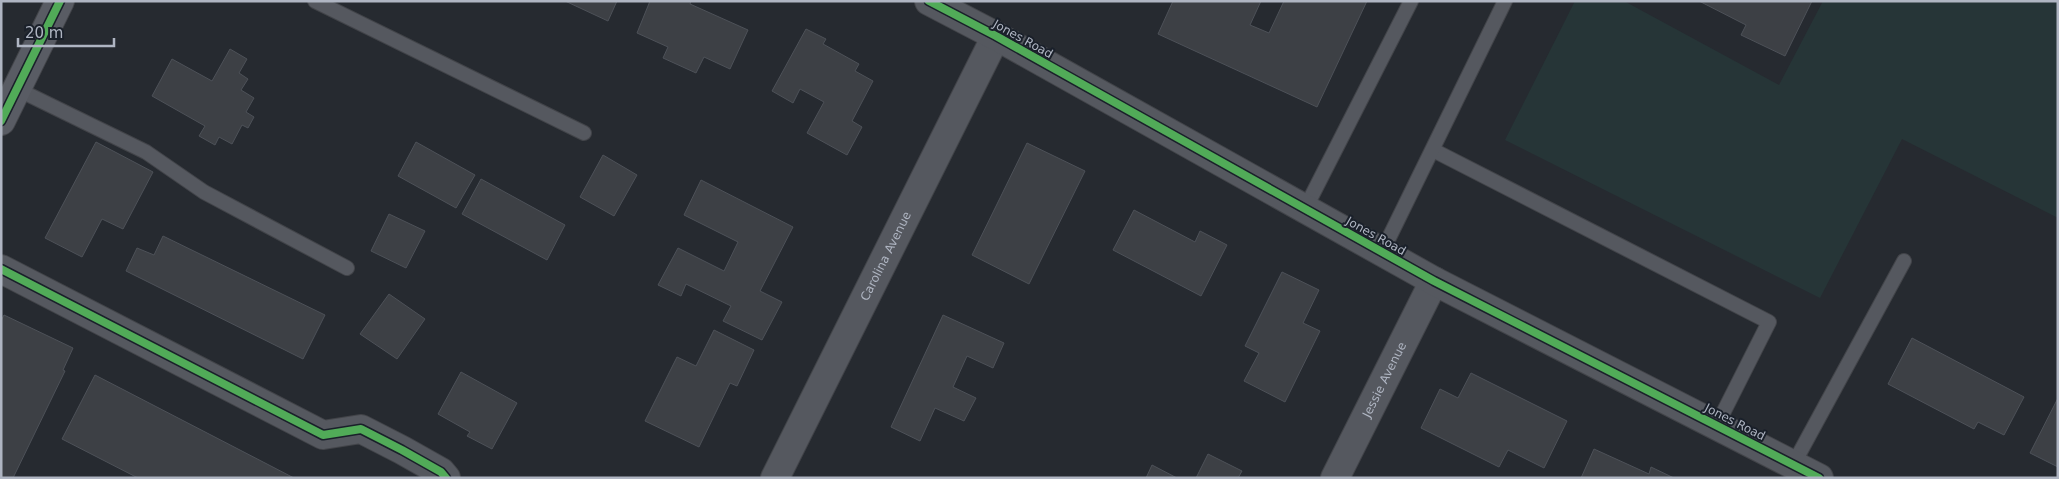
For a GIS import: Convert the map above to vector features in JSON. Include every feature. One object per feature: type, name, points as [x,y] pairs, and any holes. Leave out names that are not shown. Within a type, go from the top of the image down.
[{"type":"main road","points":[[1,121],[60,1]]},
{"type":"street","name":"Jones Road","points":[[929,1],[996,36],[1434,281],[1819,478]]},
{"type":"street","name":"Carolina Avenue","points":[[775,478],[996,36]]},
{"type":"street","points":[[1,269],[323,435],[360,430],[402,450],[441,472],[446,478]]},
{"type":"street","name":"Jessie Avenue","points":[[1335,478],[1434,281]]},
{"type":"lane","points":[[315,1],[584,133]]},
{"type":"lane","points":[[1305,209],[1411,1]]},
{"type":"lane","points":[[1382,252],[1505,1]]},
{"type":"lane","points":[[17,89],[146,152],[204,192],[347,268]]},
{"type":"lane","points":[[1433,150],[1769,322],[1717,426]]},
{"type":"lane","points":[[1793,465],[1904,261]]},
{"type":"shaded area","points":[[1575,1],[1624,1],[1779,85],[1823,1],[2058,1],[2058,218],[1902,139],[1820,298],[1505,140]]},
{"type":"building","points":[[565,1],[617,1],[608,21]]},
{"type":"building","points":[[650,1],[691,1],[690,4],[748,30],[730,69],[704,57],[696,73],[663,58],[668,47],[637,33]]},
{"type":"building","points":[[1173,1],[1261,1],[1250,25],[1269,33],[1284,1],[1367,1],[1317,107],[1158,34]]},
{"type":"building","points":[[1699,1],[1812,1],[1785,56],[1741,35],[1746,25]]},
{"type":"building","points":[[806,29],[826,39],[823,44],[859,64],[855,71],[873,81],[852,121],[862,127],[847,155],[807,133],[824,102],[800,89],[793,103],[772,91]]},
{"type":"building","points":[[230,49],[247,59],[239,73],[248,79],[241,90],[254,98],[246,112],[254,117],[248,128],[242,125],[232,144],[219,137],[215,145],[199,136],[205,126],[152,96],[172,59],[212,81]]},
{"type":"building","points":[[96,142],[153,172],[123,229],[102,219],[82,257],[45,238]]},
{"type":"building","points":[[416,142],[475,175],[456,208],[398,176]]},
{"type":"building","points":[[1027,143],[1085,171],[1029,284],[972,255]]},
{"type":"building","points":[[603,155],[637,175],[614,216],[580,197]]},
{"type":"building","points":[[481,179],[565,225],[547,260],[462,214]]},
{"type":"building","points":[[701,180],[793,227],[760,291],[782,302],[762,340],[723,321],[731,306],[686,284],[681,296],[658,285],[678,248],[724,271],[738,242],[684,215]]},
{"type":"building","points":[[1134,210],[1195,242],[1200,231],[1227,245],[1201,296],[1113,250]]},
{"type":"building","points":[[389,214],[425,231],[406,268],[371,251]]},
{"type":"building","points":[[163,236],[325,315],[303,359],[126,271],[137,248],[154,255]]},
{"type":"building","points":[[1282,272],[1319,290],[1303,323],[1320,331],[1285,402],[1244,381],[1259,353],[1245,346]]},
{"type":"building","points":[[389,294],[425,319],[397,359],[360,334]]},
{"type":"building","points":[[4,315],[73,348],[63,370],[65,371],[13,478],[1,478],[1,321]]},
{"type":"building","points":[[943,315],[1004,343],[993,368],[967,356],[953,387],[976,398],[964,421],[935,408],[920,441],[891,427]]},
{"type":"building","points":[[714,330],[754,350],[737,386],[730,383],[699,447],[645,421],[677,357],[696,366]]},
{"type":"building","points":[[1912,338],[2024,397],[2004,435],[1978,422],[1974,429],[1888,384]]},
{"type":"building","points":[[461,372],[517,403],[492,449],[467,436],[470,432],[438,414]]},
{"type":"building","points":[[1471,373],[1567,421],[1544,468],[1508,450],[1499,467],[1421,428],[1440,389],[1458,398]]},
{"type":"building","points":[[95,375],[294,478],[138,478],[62,439]]},
{"type":"building","points":[[2058,398],[2058,467],[2030,453]]},
{"type":"building","points":[[1594,449],[1649,474],[1651,467],[1674,478],[1581,478]]},
{"type":"building","points":[[1208,454],[1242,471],[1238,478],[1196,478]]},
{"type":"building","points":[[1152,465],[1177,478],[1146,478]]},
{"type":"cycle path","points":[[1,121],[60,1]]},
{"type":"cycle path","points":[[929,1],[996,36],[1434,281],[1819,478]]},
{"type":"cycle path","points":[[1,269],[323,435],[361,429],[441,472],[446,478]]}]
